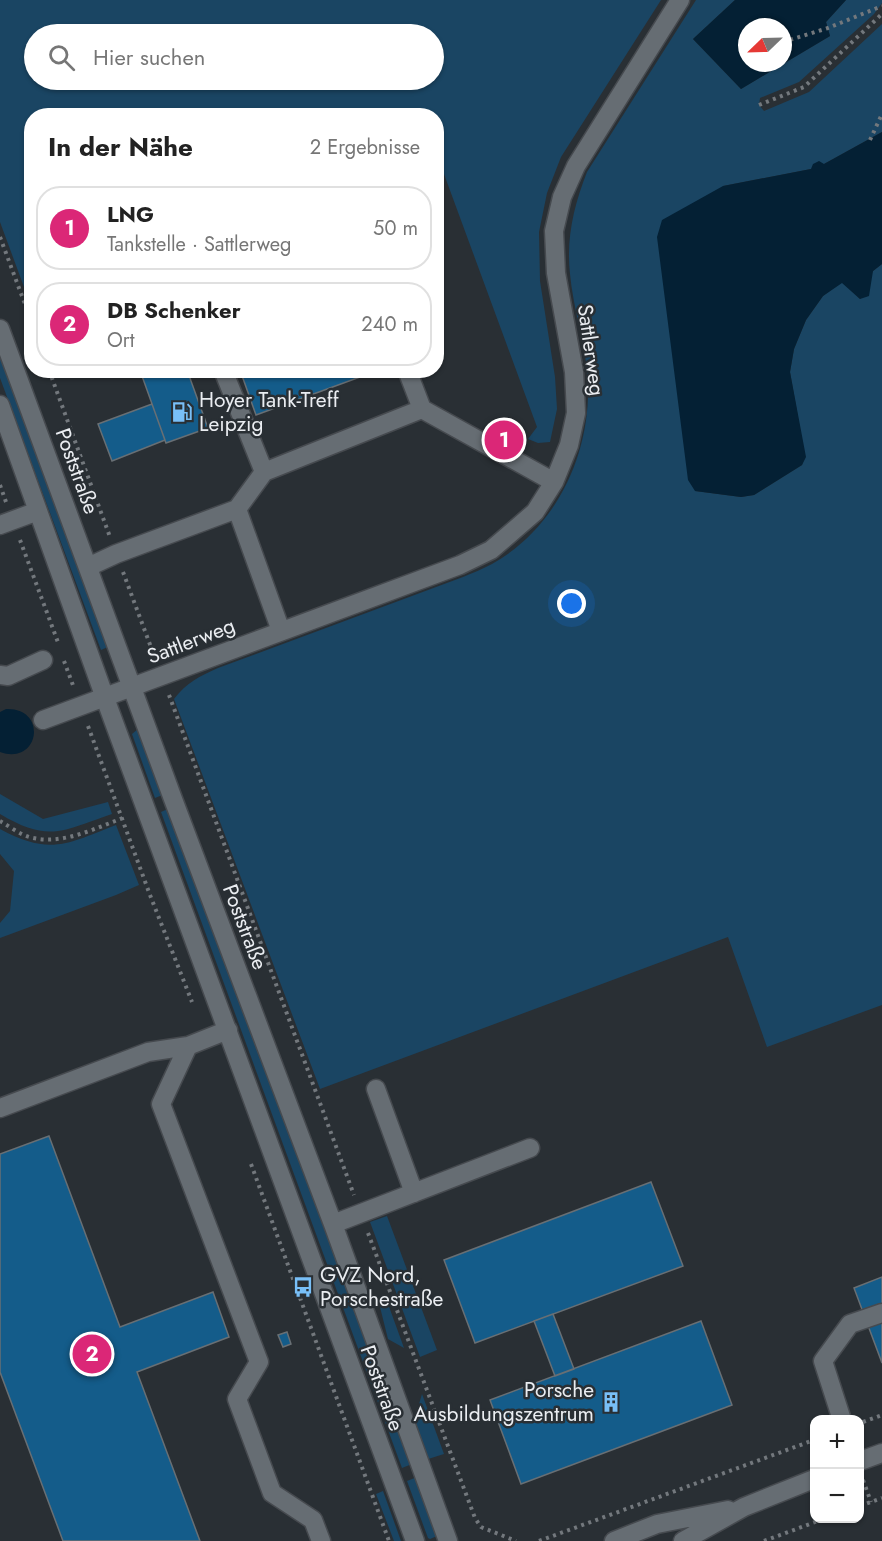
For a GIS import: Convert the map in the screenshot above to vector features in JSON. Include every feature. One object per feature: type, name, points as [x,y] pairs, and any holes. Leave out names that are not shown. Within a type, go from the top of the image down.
[{"type":"street","name":"Sattlerweg","points":[[43,720],[460,565],[491,550],[535,512],[554,482],[569,445],[576,413],[574,372],[556,273],[554,231],[562,197],[576,166],[680,0]]},
{"type":"street","name":"Poststraße","points":[[0,329],[23,364]]},
{"type":"street","name":"Poststraße","points":[[27,378],[88,567],[333,1224],[448,1541]]},
{"type":"street","points":[[226,378],[264,472]]},
{"type":"street","points":[[411,378],[422,409],[554,482]]},
{"type":"street","name":"Poststraße","points":[[0,405],[105,698],[415,1541]]},
{"type":"street","points":[[88,567],[116,554],[237,509],[264,472],[422,409]]},
{"type":"street","points":[[237,509],[281,631]]},
{"type":"street","points":[[6,522],[38,511]]},
{"type":"street","points":[[0,675],[8,676],[43,660]]},
{"type":"street","points":[[0,1108],[148,1052],[188,1046],[228,1030]]},
{"type":"street","points":[[188,1046],[161,1104],[259,1362],[237,1399],[272,1493],[313,1520],[321,1541]]},
{"type":"street","points":[[376,1089],[414,1193]]},
{"type":"street","points":[[333,1224],[530,1148]]},
{"type":"street","points":[[841,1415],[823,1361],[850,1324],[882,1313]]},
{"type":"street","points":[[864,1460],[882,1453]]},
{"type":"street","points":[[683,1541],[744,1507],[810,1481]]},
{"type":"street","points":[[614,1541],[657,1524],[744,1507]]},
{"type":"path","points":[[792,39],[828,28],[882,6]]},
{"type":"path","points":[[759,105],[804,87],[882,14]]},
{"type":"path","points":[[870,140],[882,114]]},
{"type":"path","points":[[0,237],[24,301]]},
{"type":"path","points":[[52,378],[475,1518],[481,1527],[516,1541]]},
{"type":"path","points":[[0,484],[6,522],[81,707],[193,1006]]},
{"type":"path","points":[[0,821],[26,836],[62,840],[146,809]]},
{"type":"path","points":[[249,1158],[389,1541]]},
{"type":"path","points":[[864,1422],[882,1415]]},
{"type":"path","points":[[539,1541],[810,1441]]},
{"type":"path","points":[[864,1482],[871,1502]]},
{"type":"path","points":[[864,1505],[882,1498]]},
{"type":"path","points":[[764,1541],[813,1523]]},
{"type":"shaded area","points":[[0,0],[661,0],[561,157],[547,193],[539,232],[540,281],[555,377],[557,409],[550,442],[538,443],[528,439],[537,427],[444,174],[444,108],[24,108],[24,287],[0,222]]},
{"type":"shaded area","points":[[696,0],[735,0],[693,39],[741,89],[770,72],[792,72],[792,59],[830,36],[826,22],[846,0],[882,0],[874,14],[799,82],[760,98],[759,105],[764,111],[809,92],[882,24],[882,132],[811,169],[723,186],[695,491],[741,497],[754,495],[802,465],[805,457],[790,372],[794,349],[806,320],[823,296],[842,282],[860,299],[873,271],[882,264],[882,1005],[767,1047],[728,937],[320,1089],[174,699],[194,680],[218,668],[489,566],[516,548],[537,528],[554,506],[568,481],[585,426],[588,398],[587,369],[573,298],[569,248],[572,222],[587,172]]},
{"type":"shaded area","points":[[735,0],[846,0],[826,22],[830,36],[792,59],[792,18],[738,18],[738,72],[770,72],[741,89],[693,39]]},
{"type":"shaded area","points":[[882,132],[882,264],[873,271],[869,296],[860,299],[842,283],[823,296],[806,320],[794,349],[790,372],[806,457],[802,465],[754,495],[741,497],[695,491],[688,480],[657,237],[662,220],[723,186],[811,169],[813,164],[819,161],[824,164]]},
{"type":"shaded area","points":[[0,348],[110,646],[101,650],[0,378]]},
{"type":"shaded area","points":[[6,709],[19,711],[28,717],[33,725],[34,735],[31,744],[24,751],[13,754],[0,752],[0,712]]},
{"type":"shaded area","points":[[138,729],[141,730],[165,794],[155,798],[132,734]]},
{"type":"shaded area","points":[[0,794],[43,819],[108,802],[112,814],[68,829],[44,831],[31,829],[0,814]]},
{"type":"shaded area","points":[[170,808],[412,1464],[402,1468],[161,812]]},
{"type":"shaded area","points":[[116,825],[139,885],[0,938],[0,923],[10,911],[14,871],[0,854],[0,829],[17,837],[46,845],[71,842]]},
{"type":"shaded area","points":[[387,1216],[437,1350],[420,1357],[370,1222]]},
{"type":"shaded area","points":[[387,1301],[404,1348],[388,1339],[379,1303]]},
{"type":"shaded area","points":[[422,1394],[444,1454],[425,1460],[413,1424]]},
{"type":"shaded area","points":[[417,1477],[437,1536],[430,1539],[407,1481]]},
{"type":"shaded area","points":[[383,1491],[401,1541],[394,1541],[376,1494]]},
{"type":"building","points":[[143,378],[190,378],[208,428],[166,443]]},
{"type":"building","points":[[243,378],[357,378],[256,415]]},
{"type":"building","points":[[152,404],[165,440],[112,461],[98,424]]},
{"type":"building","points":[[49,1136],[120,1327],[213,1292],[229,1337],[137,1372],[200,1541],[63,1541],[0,1372],[0,1154]]},
{"type":"building","points":[[651,1182],[683,1266],[475,1343],[444,1260]]},
{"type":"building","points":[[882,1277],[882,1363],[854,1288]]},
{"type":"building","points":[[553,1314],[574,1369],[555,1376],[534,1321]]},
{"type":"building","name":"Porsche Ausbildungszentrum","points":[[701,1321],[732,1405],[521,1484],[490,1400]]},
{"type":"building","points":[[287,1332],[291,1344],[283,1347],[278,1335]]},
{"type":"place","name":"Hoyer Tank-Treff Leipzig","points":[[182,412]]},
{"type":"place","name":"LNG","points":[[504,440]]},
{"type":"place","name":"GVZ Nord, Porschestraße","points":[[303,1287]]},
{"type":"place","name":"DB Schenker","points":[[92,1354]]},
{"type":"place","name":"Porsche Ausbildungszentrum","points":[[611,1402]]}]
